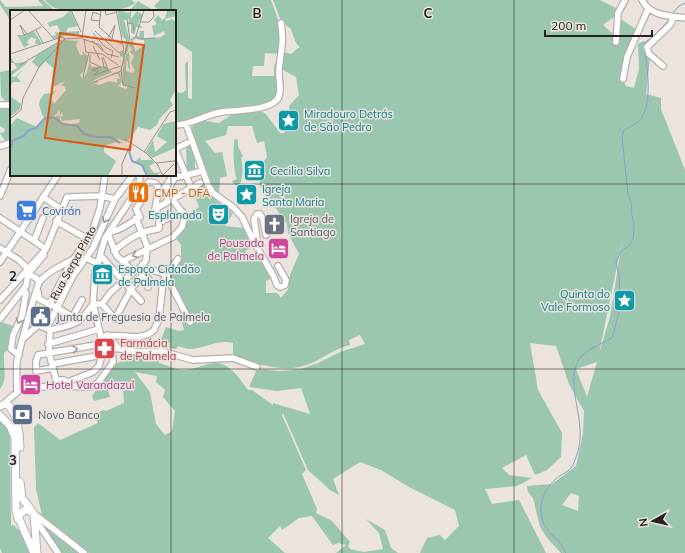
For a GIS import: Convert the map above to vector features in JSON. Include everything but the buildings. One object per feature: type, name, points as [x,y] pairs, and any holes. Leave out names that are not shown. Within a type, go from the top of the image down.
[{"type":"main road","points":[[1,405],[8,405],[17,424],[20,436],[21,491],[23,499],[34,516],[35,553]]},
{"type":"main road","points":[[1,416],[8,416],[11,410]]},
{"type":"main road","points":[[1,416],[10,426],[14,437],[16,509],[19,521],[35,553]]},
{"type":"main road","points":[[19,521],[23,511],[34,516]]},
{"type":"main road","points":[[19,521],[23,526],[32,525],[34,516]]},
{"type":"street","points":[[616,42],[618,13],[625,0]]},
{"type":"street","points":[[642,0],[648,9],[665,15],[685,18]]},
{"type":"street","points":[[623,79],[627,57],[648,9]]},
{"type":"street","points":[[663,66],[649,54],[647,47],[670,25],[674,17]]},
{"type":"street","points":[[176,125],[186,124],[219,112],[272,105],[279,98],[278,70],[284,43],[281,23]]},
{"type":"street","points":[[186,124],[208,185],[213,193],[239,212],[277,285],[280,287],[284,285],[286,280],[278,266]]},
{"type":"street","points":[[0,146],[10,143]]},
{"type":"street","points":[[187,143],[176,152],[191,188]]},
{"type":"street","points":[[0,196],[10,171]]},
{"type":"street","points":[[176,175],[186,176],[199,172]]},
{"type":"street","points":[[0,262],[57,176]]},
{"type":"street","name":"Rua Serpa Pinto","points":[[24,338],[38,325],[50,304],[81,258],[100,208],[104,176]]},
{"type":"street","points":[[11,410],[17,392],[16,374],[24,338],[23,334],[31,311],[38,282],[81,258],[93,248],[115,199],[132,176]]},
{"type":"street","points":[[56,386],[97,370],[99,366],[102,356],[101,337],[93,304],[97,263],[102,245],[108,233],[139,186],[140,176]]},
{"type":"street","points":[[156,198],[174,176]]},
{"type":"street","points":[[169,200],[171,183],[175,176]]},
{"type":"street","points":[[139,186],[149,182],[155,183],[158,186],[155,208],[163,221]]},
{"type":"street","points":[[155,208],[200,183]]},
{"type":"street","points":[[102,304],[110,293],[140,268],[146,260],[147,250],[136,209],[145,195],[139,186]]},
{"type":"street","points":[[1,298],[28,271],[46,249],[64,200],[69,196],[102,196],[115,199]]},
{"type":"street","points":[[43,197],[61,209]]},
{"type":"street","points":[[123,260],[147,250],[177,234],[185,220],[183,212],[169,200]]},
{"type":"street","points":[[114,251],[128,239],[143,232],[158,230],[159,222],[183,212]]},
{"type":"street","points":[[260,252],[254,220],[256,214],[260,214],[263,217],[266,235]]},
{"type":"street","points":[[108,233],[122,228],[138,217]]},
{"type":"street","points":[[0,218],[46,249]]},
{"type":"street","points":[[34,241],[43,218]]},
{"type":"street","points":[[56,221],[88,240]]},
{"type":"street","points":[[108,233],[114,251],[119,258],[123,260],[134,272]]},
{"type":"street","points":[[0,248],[36,278],[38,282],[38,298],[73,316],[79,321]]},
{"type":"street","points":[[100,255],[141,301]]},
{"type":"street","points":[[81,258],[97,263]]},
{"type":"street","points":[[81,258],[48,329],[48,353],[53,366],[55,378],[58,381],[84,376]]},
{"type":"street","points":[[101,337],[107,335],[139,336],[148,334],[154,330],[159,319],[161,290],[166,275],[178,259]]},
{"type":"street","points":[[140,268],[157,271],[166,275],[190,322]]},
{"type":"street","points":[[140,268],[149,280],[148,287]]},
{"type":"street","points":[[0,319],[26,286],[28,271]]},
{"type":"street","points":[[102,304],[115,320],[131,289],[144,274]]},
{"type":"street","points":[[19,355],[11,349],[13,335],[24,309],[26,293]]},
{"type":"street","points":[[73,316],[82,300]]},
{"type":"street","points":[[93,304],[102,304]]},
{"type":"street","points":[[38,325],[48,329],[65,327],[79,321],[93,304]]},
{"type":"street","points":[[24,309],[31,311]]},
{"type":"street","points":[[86,326],[90,332]]},
{"type":"street","points":[[48,344],[99,329]]},
{"type":"street","points":[[1,405],[17,392],[30,388],[75,385],[90,387],[98,383],[113,362],[115,348],[107,335]]},
{"type":"street","points":[[102,356],[53,366],[45,371],[36,371],[38,355],[101,345],[140,352],[161,351],[193,360],[233,358],[257,367]]},
{"type":"street","points":[[34,516],[43,520],[84,553]]},
{"type":"street","points":[[34,516],[58,553]]},
{"type":"green space","points":[[0,0],[6,7],[43,6],[38,0],[43,0],[53,9],[59,10],[10,10],[10,20],[0,5]]},
{"type":"green space","points":[[45,0],[132,0],[135,3],[129,7],[114,10],[62,10],[51,6]]},
{"type":"green space","points":[[160,0],[271,0],[280,25],[282,44],[278,96],[266,104],[218,109],[187,121],[176,122],[176,92],[182,93],[186,90],[185,64],[188,61],[188,98],[192,99],[192,52],[176,42],[176,10],[159,10],[154,6]],"holes":[[[265,53],[279,54],[274,66],[274,76],[252,76],[253,66],[264,66]]]},
{"type":"green space","points":[[273,0],[600,0],[622,11],[603,25],[614,35],[619,35],[621,19],[637,30],[621,77],[626,86],[634,88],[639,69],[638,44],[644,41],[650,58],[646,94],[661,98],[661,109],[685,170],[685,553],[561,553],[547,538],[540,527],[533,498],[528,492],[527,486],[552,484],[576,466],[583,433],[584,411],[569,384],[556,346],[530,343],[538,390],[562,433],[561,457],[547,470],[535,475],[526,455],[502,468],[509,475],[532,478],[517,486],[485,489],[492,504],[519,500],[546,553],[420,553],[427,538],[440,535],[445,540],[459,526],[455,510],[409,487],[381,470],[360,462],[333,479],[339,495],[330,490],[308,470],[283,413],[282,415],[306,470],[302,474],[317,509],[316,513],[332,521],[350,542],[348,546],[350,549],[364,552],[383,549],[379,533],[366,519],[385,530],[391,548],[398,553],[336,553],[346,545],[338,543],[333,545],[312,516],[299,518],[282,530],[280,526],[268,538],[285,553],[89,553],[42,515],[36,489],[34,428],[38,423],[60,440],[98,423],[94,415],[103,410],[106,411],[124,403],[123,388],[120,385],[108,390],[110,397],[94,401],[92,396],[115,364],[122,361],[123,352],[144,355],[161,353],[159,363],[181,370],[220,363],[230,368],[248,390],[252,390],[273,405],[273,403],[310,414],[301,388],[277,391],[249,387],[257,369],[280,371],[301,369],[318,363],[340,352],[365,344],[360,335],[349,340],[350,345],[336,350],[314,362],[294,368],[284,368],[253,363],[233,356],[233,343],[222,342],[191,349],[178,346],[176,349],[169,348],[170,343],[160,342],[166,327],[179,331],[184,330],[181,319],[184,317],[189,321],[170,277],[181,256],[181,245],[175,237],[187,215],[199,207],[192,188],[203,184],[212,197],[233,213],[225,226],[244,228],[255,246],[245,251],[253,257],[259,254],[272,278],[266,281],[266,293],[277,293],[281,298],[288,289],[290,275],[299,254],[288,233],[287,224],[260,186],[258,160],[264,174],[266,174],[262,164],[267,157],[264,141],[257,143],[252,126],[228,126],[226,135],[205,141],[215,153],[222,152],[227,176],[220,178],[219,195],[214,190],[191,129],[194,125],[200,122],[207,121],[219,123],[234,113],[259,110],[266,114],[280,133],[284,133],[291,118],[289,106],[299,95],[296,77],[281,69],[284,52],[291,54],[300,48],[295,41],[291,29],[281,21]],"holes":[[[622,242],[610,317],[599,353]],[[597,362],[587,397],[576,369]],[[135,372],[157,376],[156,382],[165,390],[163,397],[175,411],[172,431],[165,435],[156,424],[150,392]],[[571,493],[579,496],[578,511],[562,505]]]},
{"type":"green space","points":[[138,1],[153,10],[124,10],[131,9]]},
{"type":"green space","points":[[10,70],[10,102],[7,103],[1,96],[0,72]]},
{"type":"green space","points":[[0,109],[10,109],[10,139],[5,141],[0,133],[4,132],[5,129],[0,126]]},
{"type":"green space","points":[[235,139],[238,140],[238,146],[243,157],[241,157],[242,178],[240,185],[238,186],[232,181],[237,179],[234,159]]},
{"type":"green space","points":[[190,143],[195,157],[195,172],[187,175],[186,146]]},
{"type":"green space","points":[[1,322],[16,327],[10,347],[4,353],[5,377],[0,389],[0,323]]},
{"type":"green space","points":[[0,422],[6,427],[10,436],[11,525],[19,529],[30,553],[2,553],[0,548]]},
{"type":"green space","points":[[45,524],[86,553],[60,553],[43,527]]},
{"type":"waterway","points":[[672,14],[679,6],[685,3]]},
{"type":"waterway","points":[[566,553],[561,544],[544,524],[541,512],[542,500],[551,484],[572,467],[576,458],[580,431],[574,381],[575,370],[579,359],[589,350],[612,338],[621,306],[619,276],[616,262],[621,251],[629,246],[633,239],[634,225],[631,211],[632,205],[628,194],[622,137],[624,130],[638,122],[643,115],[646,106],[648,84],[644,43],[656,34],[670,19]]},
{"type":"place","name":"Miradouro Detrás de São Pedro","points":[[289,120]]},
{"type":"place","name":"Cecilia Silva","points":[[254,171]]},
{"type":"place","name":"CMP - DFA","points":[[138,193]]},
{"type":"place","name":"Igreja Santa Maria","points":[[247,195]]},
{"type":"place","name":"Covirán","points":[[27,211]]},
{"type":"place","name":"Esplanada","points":[[218,215]]},
{"type":"place","name":"Igreja de Santiago","points":[[275,225]]},
{"type":"place","name":"Pousada de Palmela","points":[[279,249]]},
{"type":"place","name":"Espaço Cidadão de Palmela","points":[[102,275]]},
{"type":"place","name":"Quinta do Vale Formoso","points":[[625,300]]},
{"type":"place","name":"Junta de Freguesia de Palmela","points":[[40,317]]},
{"type":"place","name":"Farmácia de Palmela","points":[[104,349]]},
{"type":"place","name":"Hotel Varandazul","points":[[31,385]]},
{"type":"place","name":"Novo Banco","points":[[23,415]]}]
